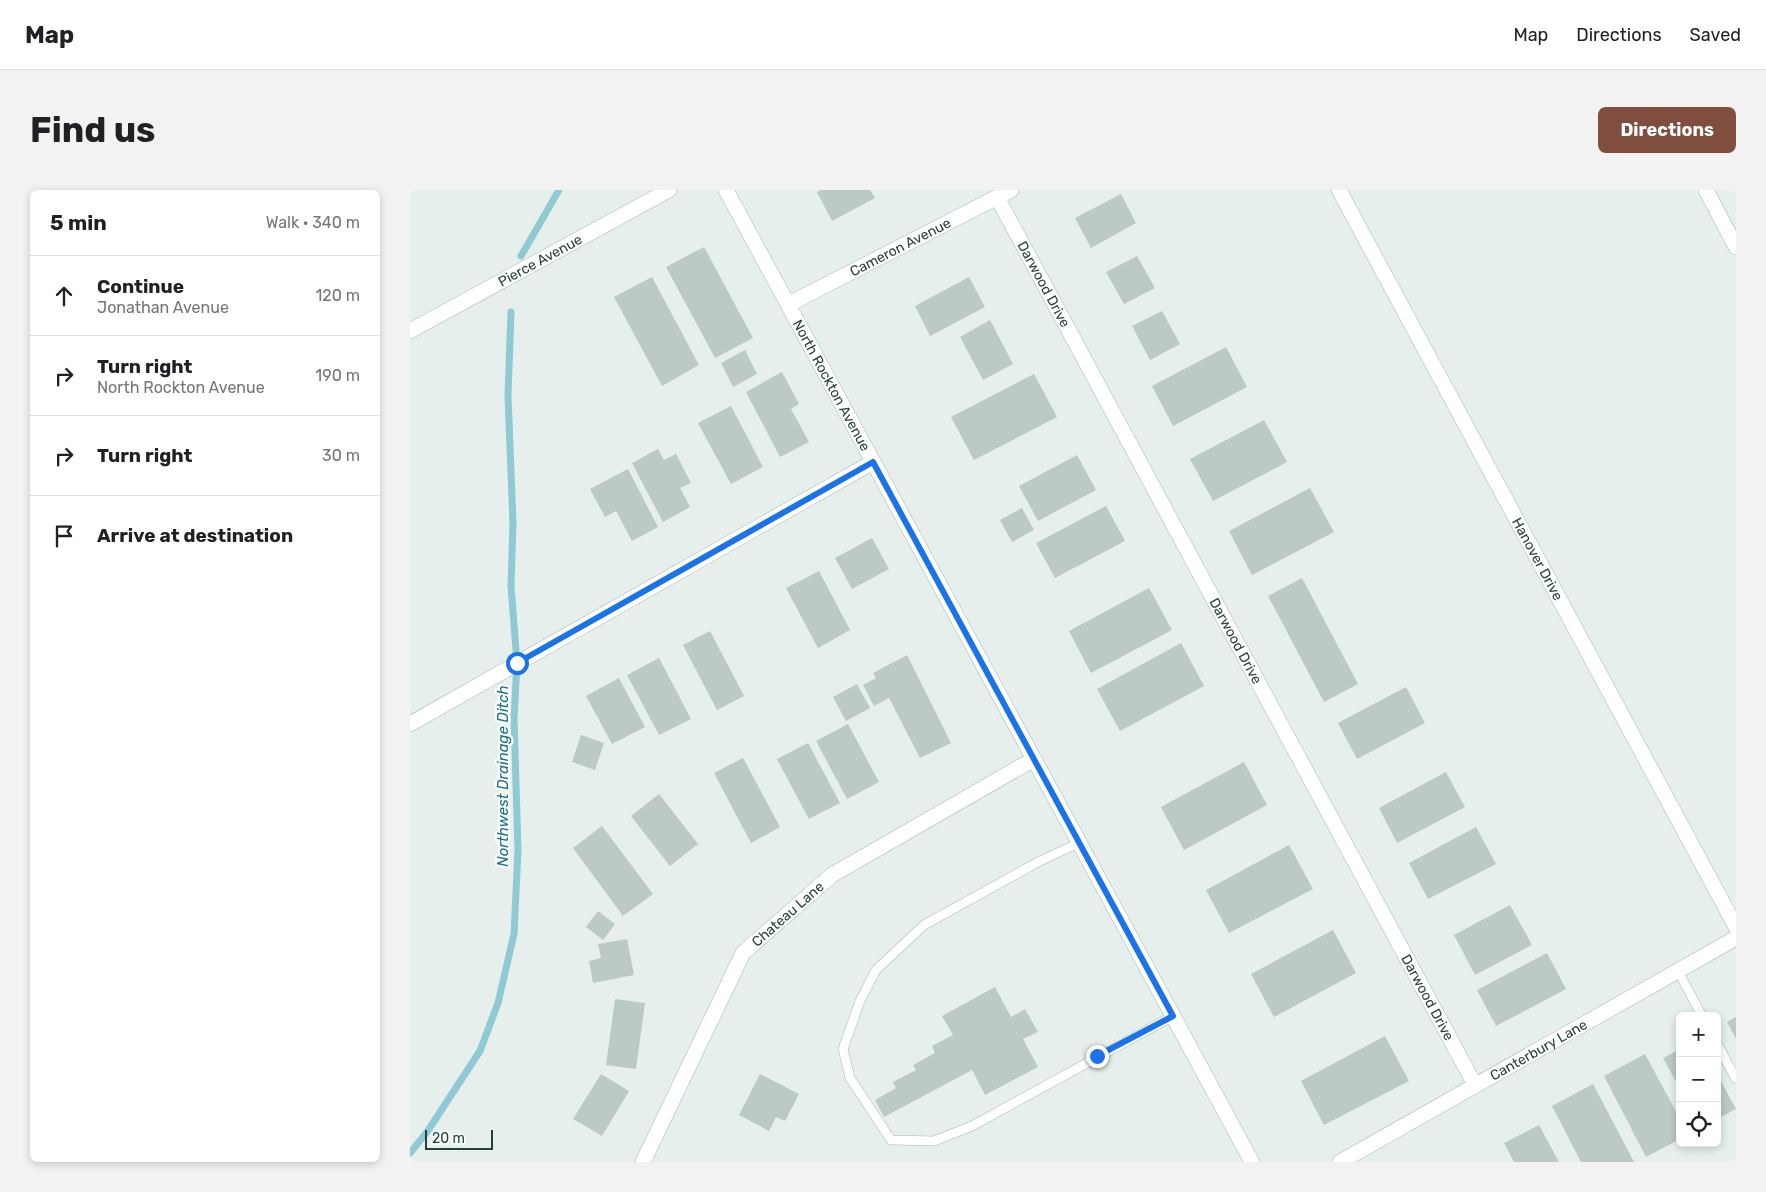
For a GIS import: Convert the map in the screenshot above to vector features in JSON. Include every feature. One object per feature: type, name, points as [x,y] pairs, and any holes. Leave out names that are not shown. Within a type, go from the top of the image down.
[{"type":"street","name":"Pierce Avenue","points":[[410,331],[669,190]]},
{"type":"street","name":"North Rockton Avenue","points":[[726,190],[1252,1162]]},
{"type":"street","name":"Hanover Drive","points":[[1339,190],[1736,928]]},
{"type":"street","points":[[1706,190],[1736,247]]},
{"type":"street","name":"Cameron Avenue","points":[[789,304],[1004,194]]},
{"type":"street","name":"Darwood Drive","points":[[1004,194],[1474,1084]]},
{"type":"street","points":[[410,724],[873,462]]},
{"type":"street","name":"Chateau Lane","points":[[643,1162],[744,953],[832,875],[1034,759]]},
{"type":"street","name":"Canterbury Lane","points":[[1340,1162],[1474,1084],[1736,938]]},
{"type":"lane","points":[[1079,843],[1040,861],[924,925],[876,970],[860,1001],[843,1049],[850,1078],[891,1140],[934,1141],[972,1126],[1173,1016]]},
{"type":"lane","points":[[1678,970],[1700,1012]]},
{"type":"lane","points":[[1721,1051],[1736,1079]]},
{"type":"building","points":[[821,190],[870,190],[875,198],[832,221],[817,192]]},
{"type":"building","points":[[1121,194],[1136,223],[1091,248],[1075,218]]},
{"type":"building","points":[[704,247],[753,338],[715,358],[666,267]]},
{"type":"building","points":[[1137,256],[1155,288],[1124,304],[1106,272]]},
{"type":"building","points":[[652,277],[699,365],[662,386],[614,297]]},
{"type":"building","points":[[969,277],[985,307],[930,336],[915,306]]},
{"type":"building","points":[[1162,311],[1180,344],[1150,360],[1132,326]]},
{"type":"building","points":[[990,320],[1013,364],[983,380],[960,337]]},
{"type":"building","points":[[1226,347],[1247,387],[1173,426],[1152,386]]},
{"type":"building","points":[[745,350],[757,374],[733,387],[721,363]]},
{"type":"building","points":[[782,372],[799,404],[791,409],[809,442],[780,457],[746,392]]},
{"type":"building","points":[[1034,374],[1057,417],[974,460],[951,417]]},
{"type":"building","points":[[731,406],[763,467],[731,484],[698,423]]},
{"type":"building","points":[[1264,420],[1287,462],[1213,501],[1190,459]]},
{"type":"building","points":[[658,449],[664,460],[676,454],[691,483],[680,488],[690,507],[663,522],[632,463]]},
{"type":"building","points":[[1077,455],[1096,490],[1038,521],[1019,486]]},
{"type":"building","points":[[628,469],[658,527],[632,541],[616,511],[605,517],[590,489]]},
{"type":"building","points":[[1310,488],[1334,532],[1252,575],[1229,531]]},
{"type":"building","points":[[1106,506],[1125,541],[1055,578],[1036,543]]},
{"type":"building","points":[[1022,508],[1034,530],[1012,542],[1000,520]]},
{"type":"building","points":[[872,538],[889,569],[852,589],[835,558]]},
{"type":"building","points":[[819,571],[850,630],[818,648],[786,588]]},
{"type":"building","points":[[1302,578],[1358,684],[1324,702],[1268,596]]},
{"type":"building","points":[[1149,588],[1172,630],[1091,673],[1069,631]]},
{"type":"building","points":[[710,631],[744,696],[717,710],[683,645]]},
{"type":"building","points":[[1181,643],[1204,686],[1120,731],[1097,689]]},
{"type":"building","points":[[907,655],[951,743],[920,758],[889,698],[874,706],[863,685],[876,678],[873,673]]},
{"type":"building","points":[[659,658],[691,719],[659,735],[627,675]]},
{"type":"building","points":[[619,678],[645,727],[612,744],[586,696]]},
{"type":"building","points":[[857,684],[870,708],[846,721],[833,697]]},
{"type":"building","points":[[1406,687],[1425,723],[1357,759],[1338,723]]},
{"type":"building","points":[[848,724],[879,782],[847,799],[816,741]]},
{"type":"building","points":[[581,735],[604,743],[595,770],[572,762]]},
{"type":"building","points":[[808,743],[840,803],[809,819],[777,759]]},
{"type":"building","points":[[743,758],[780,827],[751,843],[714,773]]},
{"type":"building","points":[[1244,762],[1267,805],[1184,850],[1161,807]]},
{"type":"building","points":[[1446,772],[1465,807],[1397,843],[1379,808]]},
{"type":"building","points":[[659,794],[698,844],[670,866],[631,816]]},
{"type":"building","points":[[602,826],[653,894],[623,916],[573,848]]},
{"type":"building","points":[[1476,827],[1496,864],[1428,899],[1409,863]]},
{"type":"building","points":[[1289,845],[1313,889],[1229,933],[1206,890]]},
{"type":"building","points":[[1510,905],[1532,945],[1475,975],[1454,935]]},
{"type":"building","points":[[598,911],[615,924],[603,940],[586,927]]},
{"type":"building","points":[[1333,930],[1356,973],[1274,1017],[1251,974]]},
{"type":"building","points":[[627,939],[634,975],[593,983],[589,961],[601,958],[598,944]]},
{"type":"building","points":[[1547,953],[1566,989],[1496,1026],[1477,990]]},
{"type":"building","points":[[995,987],[1011,1017],[1025,1009],[1038,1032],[1023,1039],[1038,1067],[985,1095],[972,1070],[884,1117],[875,1100],[896,1088],[893,1082],[916,1070],[913,1065],[935,1053],[932,1046],[953,1035],[942,1016]]},
{"type":"building","points":[[615,999],[645,1003],[636,1069],[606,1065]]},
{"type":"building","points":[[1736,1017],[1736,1039],[1727,1022]]},
{"type":"building","points":[[1385,1036],[1409,1081],[1324,1125],[1301,1081]]},
{"type":"building","points":[[1676,1051],[1676,1082],[1663,1058]]},
{"type":"building","points":[[1645,1054],[1676,1112],[1676,1141],[1646,1157],[1604,1076]]},
{"type":"building","points":[[601,1074],[629,1091],[602,1136],[573,1119]]},
{"type":"building","points":[[760,1074],[799,1094],[785,1121],[776,1117],[769,1131],[739,1115]]},
{"type":"building","points":[[1721,1081],[1736,1109],[1721,1117]]},
{"type":"building","points":[[1593,1084],[1634,1162],[1581,1162],[1552,1106]]},
{"type":"building","points":[[1539,1125],[1559,1162],[1514,1162],[1504,1143]]},
{"type":"waterway","name":"Northwest Drainage Ditch","points":[[521,256],[559,190]]},
{"type":"waterway","name":"Northwest Drainage Ditch","points":[[410,1153],[427,1132],[480,1051],[498,1003],[514,934],[518,850],[514,718],[517,663],[511,586],[513,523],[508,396],[511,312]]},
{"type":"route","points":[[517,663],[873,462],[1173,1016],[1097,1056]]}]
